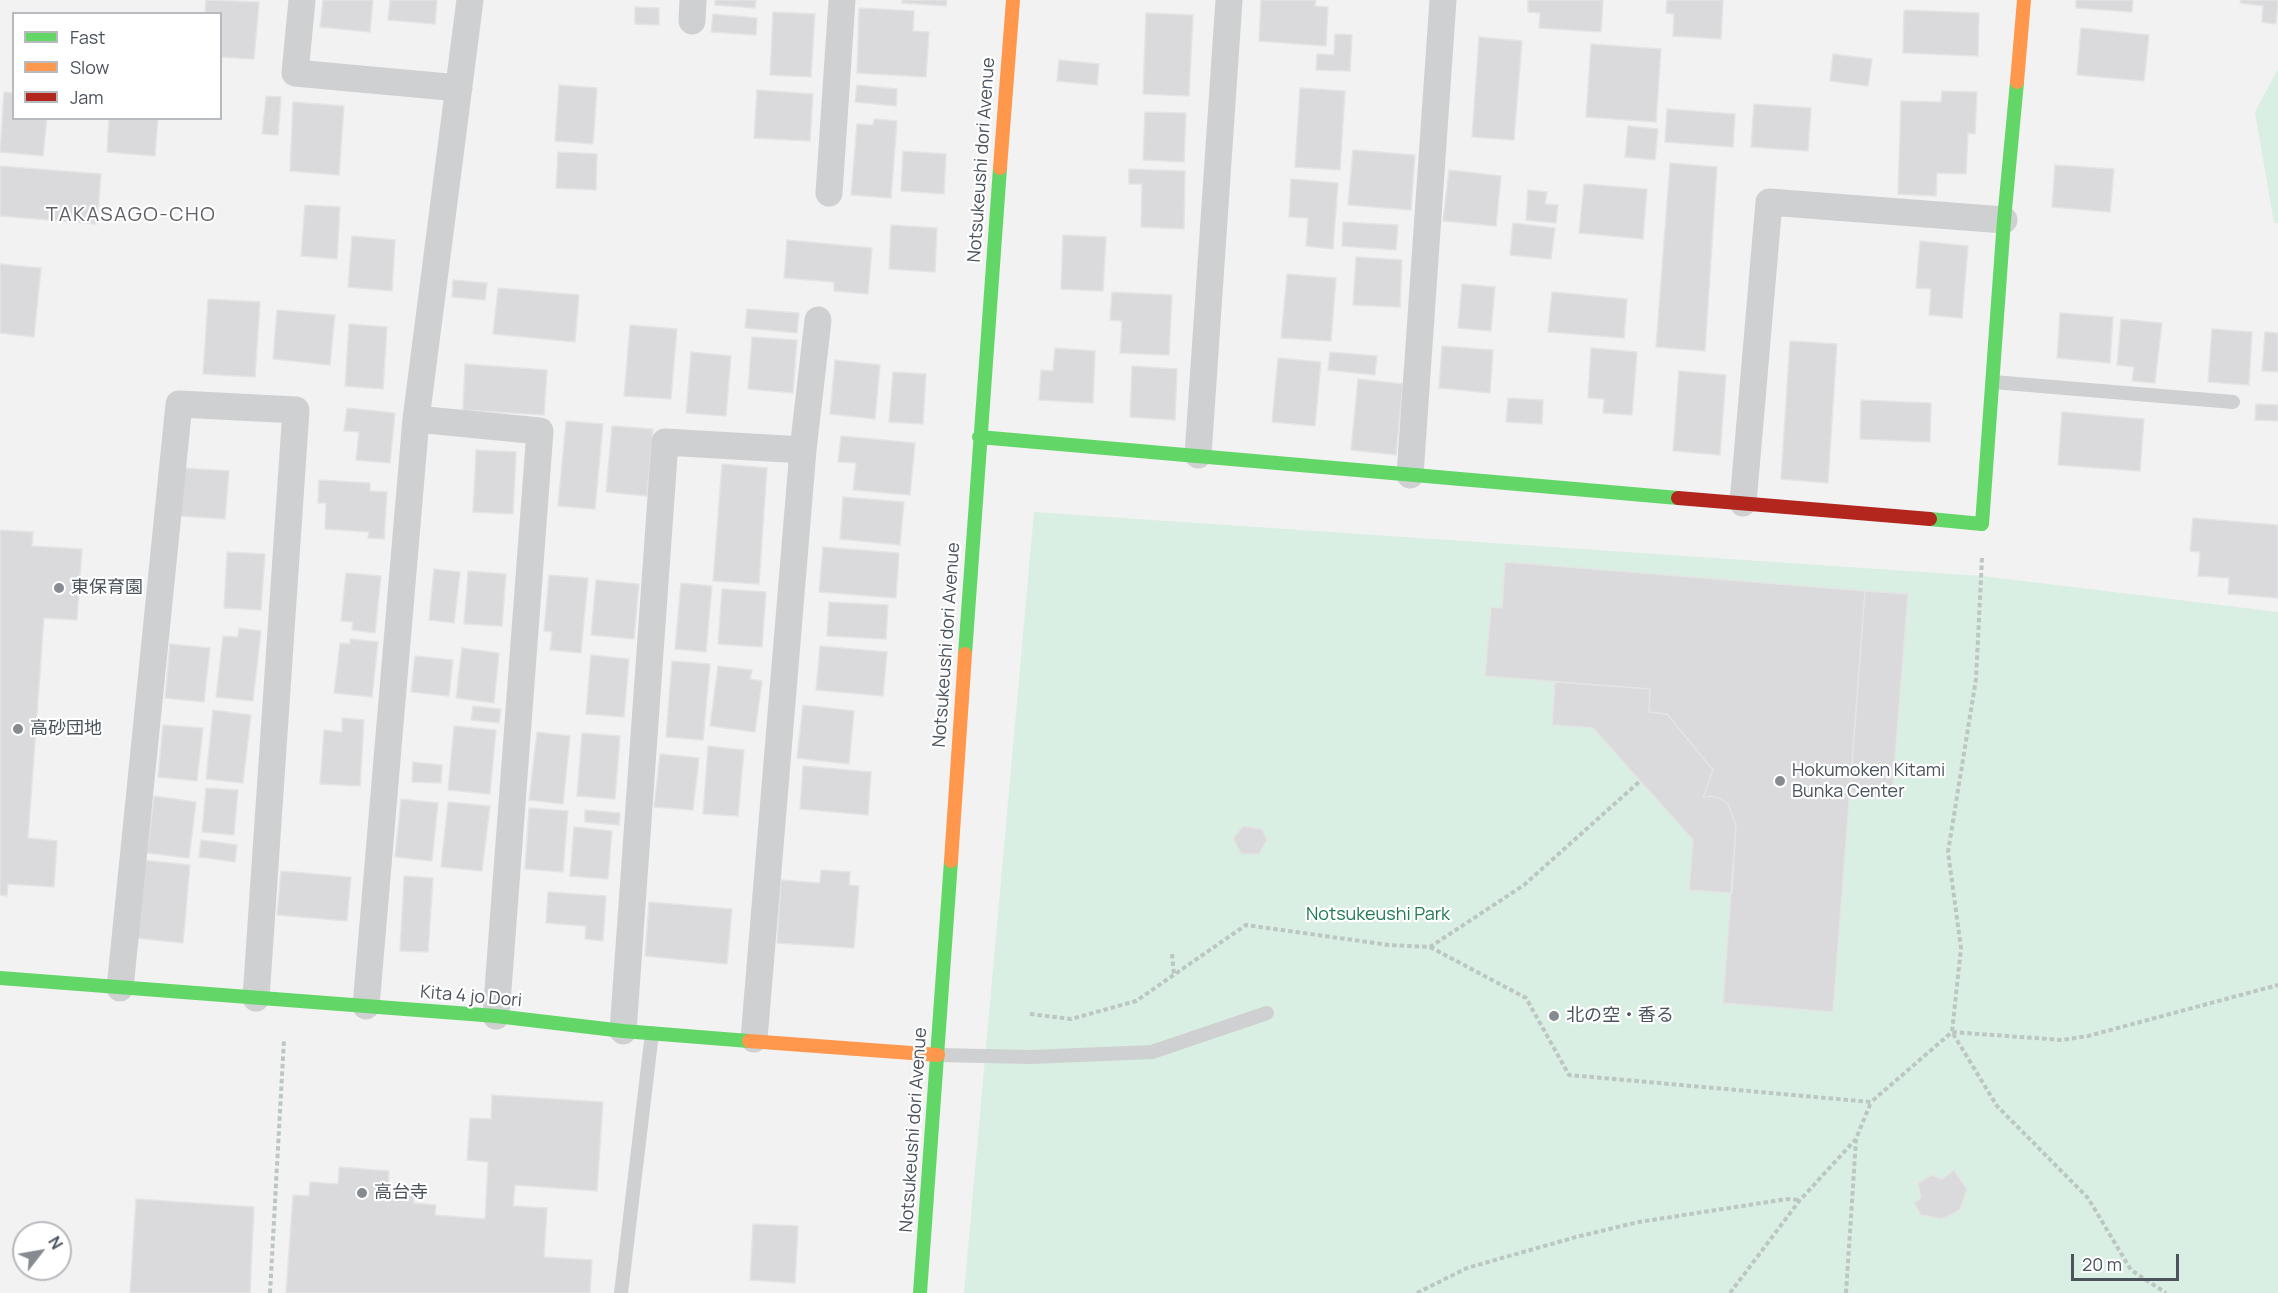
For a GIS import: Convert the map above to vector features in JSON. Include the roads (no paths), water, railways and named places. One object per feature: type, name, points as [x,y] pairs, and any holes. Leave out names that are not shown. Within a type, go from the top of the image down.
[{"type":"street","points":[[302,0],[295,73],[459,88]]},
{"type":"street","points":[[366,1006],[416,419],[470,0]]},
{"type":"street","points":[[830,193],[842,0]]},
{"type":"street","name":"Notsukeushi dori Avenue","points":[[920,1293],[979,437],[1013,0]]},
{"type":"street","points":[[1198,455],[1229,0]]},
{"type":"street","points":[[1410,475],[1443,0]]},
{"type":"street","points":[[979,437],[1982,524],[2004,220],[2024,0]]},
{"type":"street","points":[[1743,503],[1769,202],[2004,220]]},
{"type":"street","points":[[754,1039],[803,450],[818,320]]},
{"type":"street","points":[[120,988],[179,404],[296,410],[256,998]]},
{"type":"street","points":[[416,419],[540,431],[496,1016]]},
{"type":"street","points":[[623,1031],[665,442],[803,450]]},
{"type":"street","name":"Kita 4 jo Dori","points":[[0,978],[496,1016],[623,1031],[754,1039],[938,1055]]},
{"type":"lane","points":[[1993,382],[2233,402]]},
{"type":"lane","points":[[938,1055],[1032,1057],[1152,1052],[1267,1013]]},
{"type":"lane","points":[[621,1293],[652,1033]]},
{"type":"place","name":"東保育園","points":[[59,588]]},
{"type":"place","name":"高砂団地","points":[[18,729]]},
{"type":"place","name":"Hokumoken Kitami Bunka Center","points":[[1780,781]]},
{"type":"place","name":"北の空・香る","points":[[1554,1016]]},
{"type":"place","name":"高台寺","points":[[362,1193]]},
{"type":"district","name":"TAKASAGO-CHO","points":[[131,215]]},
{"type":"park label","name":"Notsukeushi Park","points":[[1378,915]]}]
